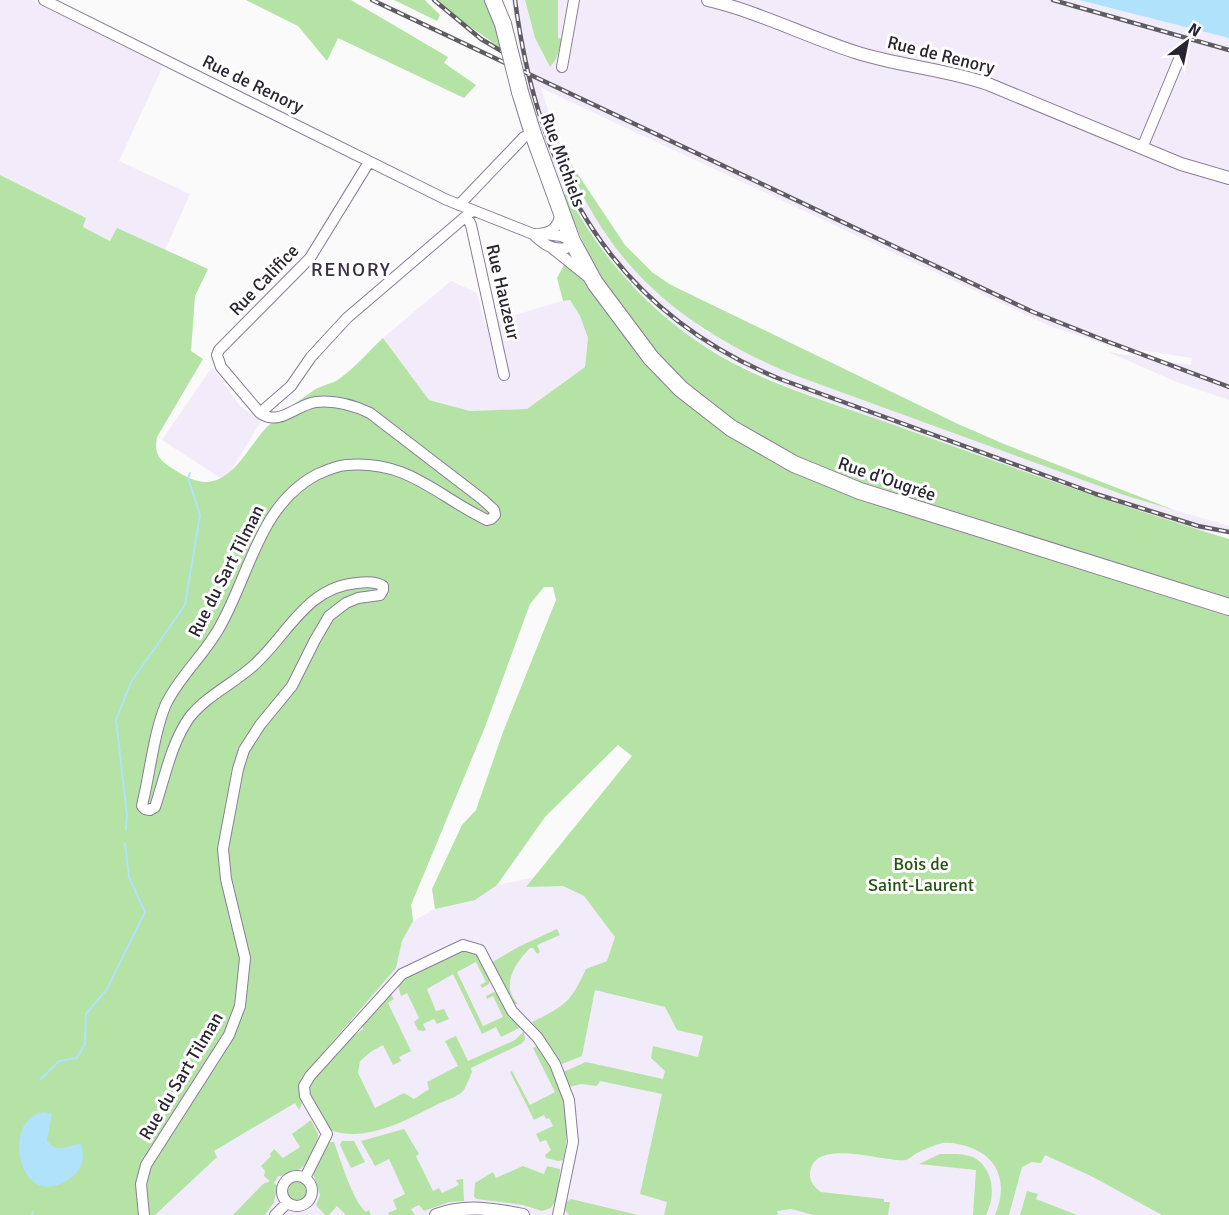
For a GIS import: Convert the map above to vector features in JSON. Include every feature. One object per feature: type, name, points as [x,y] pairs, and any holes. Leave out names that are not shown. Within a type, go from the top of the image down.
[{"type":"main road","name":"Rue Michiels","points":[[494,0],[520,92],[553,193],[572,241]]},
{"type":"main road","name":"Rue d'Ougrée","points":[[572,241],[595,283],[651,358],[681,389],[731,428],[778,456],[836,483],[917,511],[1229,607]]},
{"type":"street","name":"Rue de Renory","points":[[44,0],[447,201]]},
{"type":"street","points":[[562,67],[574,0]]},
{"type":"street","name":"Rue de Renory","points":[[708,0],[865,55],[976,79],[1142,148],[1188,166],[1229,178]]},
{"type":"street","points":[[1142,148],[1182,52]]},
{"type":"street","points":[[459,205],[524,137]]},
{"type":"street","name":"Rue Califice","points":[[260,412],[221,367],[217,355],[219,350],[310,258],[369,162]]},
{"type":"street","name":"Rue d'Ougrée","points":[[447,201],[459,205],[470,214],[533,234],[561,236],[572,241]]},
{"type":"street","points":[[545,234],[557,226],[561,212]]},
{"type":"street","points":[[260,412],[291,386],[311,357],[347,318],[470,214]]},
{"type":"street","name":"Rue Hauzeur","points":[[470,214],[504,375]]},
{"type":"street","name":"Rue d'Ougrée","points":[[533,234],[595,283]]},
{"type":"street","points":[[549,246],[562,249],[572,241]]},
{"type":"street","name":"Rue du Sart Tilman","points":[[144,1215],[141,1184],[146,1165],[229,1035],[240,1006],[245,958],[226,879],[223,849],[238,769],[244,750],[292,686],[329,616],[357,598],[380,595],[383,586],[378,583],[364,582],[340,585],[314,600],[302,610],[257,662],[200,706],[178,737],[155,807],[150,810],[142,806],[160,723],[167,704],[223,622],[273,514],[287,497],[309,479],[343,465],[385,466],[422,481],[487,520],[495,514],[494,510],[482,499],[370,414],[358,408],[331,401],[314,402],[301,406],[276,418],[268,418],[260,412]]},
{"type":"street","points":[[305,1178],[327,1134],[305,1096],[304,1086],[310,1076],[402,974],[464,945],[480,950],[512,1011],[538,1038],[555,1064],[569,1100],[573,1142],[558,1215]]},
{"type":"street","points":[[295,1176],[309,1181],[313,1190],[307,1203],[298,1207],[287,1203],[282,1191],[286,1181],[295,1176]]},
{"type":"street","points":[[275,1215],[287,1203]]},
{"type":"street","points":[[436,1215],[479,1208],[523,1215]]},
{"type":"shaded area","points":[[0,0],[31,0],[163,66],[119,161],[190,194],[165,250],[118,229],[111,241],[83,227],[86,218],[0,175]]},
{"type":"shaded area","points":[[511,0],[525,0],[535,38],[550,66],[556,59],[563,39],[558,38],[558,0],[1079,0],[1229,38],[1229,400],[1179,383],[1108,352],[1191,365],[1192,358],[1108,345],[1052,327],[541,88],[563,156],[593,214],[608,237],[636,272],[659,295],[707,332],[1124,495],[1229,526],[1229,534],[1197,530],[1120,506],[792,389],[726,359],[677,327],[627,280],[582,221],[567,194],[562,195],[529,97]]},
{"type":"shaded area","points":[[451,281],[477,293],[485,324],[569,299],[580,316],[588,338],[585,367],[527,409],[470,411],[429,400],[383,338]]},
{"type":"shaded area","points":[[212,367],[240,406],[261,421],[225,481],[162,440]]},
{"type":"shaded area","points":[[549,874],[568,889],[584,896],[593,908],[998,1115],[1170,1215],[148,1215],[156,1191],[303,1076],[355,1017],[413,921],[435,909],[497,885]]},
{"type":"green space","points":[[246,0],[351,0],[448,57],[444,63],[476,85],[464,98],[338,38],[327,61],[298,26]]},
{"type":"green space","points":[[394,0],[425,0],[440,15],[437,21]]},
{"type":"green space","points":[[438,0],[487,0],[496,21],[502,49],[462,21]]},
{"type":"green space","points":[[525,0],[558,0],[558,38],[563,39],[556,59],[550,67],[535,38]]},
{"type":"green space","points":[[563,152],[625,245],[652,272],[671,285],[958,424],[1174,510],[1124,495],[797,376],[717,337],[669,303],[626,261],[590,208]]},
{"type":"green space","name":"Bois de Saint-Laurent","points":[[0,175],[86,218],[83,227],[110,241],[117,228],[208,269],[195,296],[191,351],[203,359],[156,442],[158,455],[162,461],[180,473],[201,482],[213,481],[229,473],[272,422],[314,390],[345,375],[383,338],[429,400],[470,411],[527,409],[585,367],[588,338],[580,316],[570,300],[563,301],[557,278],[565,263],[586,249],[562,195],[567,194],[593,237],[640,294],[678,327],[720,356],[793,390],[1019,470],[1229,539],[1229,1215],[1162,1215],[1093,1177],[1045,1155],[1041,1163],[1032,1162],[1022,1167],[1009,1215],[995,1215],[999,1204],[1001,1183],[994,1164],[978,1151],[949,1143],[930,1147],[906,1160],[836,1153],[814,1162],[810,1179],[821,1192],[884,1199],[884,1202],[890,1202],[888,1215],[814,1215],[791,1209],[777,1211],[778,1215],[664,1215],[667,1202],[640,1194],[662,1094],[600,1081],[597,1086],[581,1084],[569,1087],[563,1072],[586,1062],[663,1079],[665,1071],[651,1058],[653,1046],[698,1057],[703,1036],[677,1030],[665,1007],[595,990],[582,1056],[562,1064],[532,1022],[566,1002],[576,989],[586,969],[607,961],[615,937],[584,896],[563,886],[526,887],[632,756],[618,745],[545,817],[497,885],[475,900],[435,909],[432,889],[462,825],[476,810],[503,732],[556,600],[553,587],[544,587],[530,604],[485,727],[411,905],[413,921],[402,941],[396,968],[302,1077],[302,1102],[299,1110],[295,1103],[214,1151],[217,1157],[155,1215],[0,1215]]},
{"type":"green space","points":[[557,929],[560,935],[537,945],[540,952],[537,954],[533,948],[530,948],[519,961],[510,982],[510,990],[518,1004],[512,1004],[491,963],[518,947]]},
{"type":"green space","points":[[463,950],[478,954],[490,981],[482,988],[480,985],[486,982],[476,962],[457,972],[483,1026],[503,1017],[493,996],[487,999],[486,996],[494,992],[498,995],[506,1012],[521,1027],[501,1037],[496,1027],[482,1034],[453,974],[427,989],[436,1011],[444,1009],[449,1019],[437,1024],[434,1019],[423,1024],[426,1030],[418,1030],[414,1022],[419,1018],[407,993],[401,996],[398,986],[401,981],[410,976]]},
{"type":"green space","points":[[391,994],[394,999],[388,1003],[411,1051],[399,1057],[401,1061],[393,1065],[383,1045],[360,1061],[358,1073],[375,1108],[404,1093],[414,1099],[429,1089],[427,1082],[458,1066],[445,1041],[456,1036],[468,1061],[515,1040],[524,1031],[525,1040],[471,1068],[472,1072],[461,1093],[398,1123],[357,1134],[330,1130],[312,1101],[309,1093],[310,1086],[322,1068],[363,1029],[363,1025]]},
{"type":"green space","points":[[538,1045],[554,1072],[564,1100],[566,1144],[563,1160],[558,1161],[546,1158],[545,1155],[551,1150],[546,1140],[540,1142],[536,1134],[553,1126],[549,1118],[546,1119],[544,1115],[534,1120],[510,1072],[512,1071],[530,1105],[555,1092],[533,1048]]},
{"type":"green space","points":[[311,1120],[318,1137],[311,1155],[300,1169],[278,1176],[274,1183],[278,1186],[274,1202],[265,1215],[233,1215],[263,1184],[270,1181],[264,1176],[265,1171],[261,1166],[271,1156],[274,1149],[283,1158],[300,1147],[292,1134]]},
{"type":"green space","points":[[404,1129],[419,1154],[416,1156],[433,1191],[439,1188],[442,1193],[459,1185],[456,1180],[463,1179],[464,1201],[449,1202],[424,1211],[419,1205],[411,1209],[415,1215],[389,1215],[388,1213],[397,1209],[393,1200],[405,1194],[389,1159],[375,1166],[361,1141]]},
{"type":"green space","points":[[342,1141],[354,1141],[365,1162],[351,1168],[340,1145]]},
{"type":"green space","points":[[334,1142],[356,1199],[366,1212],[369,1210],[371,1215],[346,1215],[337,1206],[329,1215],[325,1215],[316,1205],[320,1195],[313,1173],[325,1144]]},
{"type":"green space","points":[[940,1154],[973,1157],[985,1168],[992,1191],[986,1215],[973,1215],[976,1170],[919,1164]]},
{"type":"green space","points":[[523,1166],[544,1174],[547,1166],[560,1169],[558,1197],[551,1208],[542,1211],[523,1205],[474,1197],[475,1183],[493,1172],[496,1178]]},
{"type":"green space","points":[[297,1181],[304,1184],[307,1191],[304,1198],[297,1201],[290,1198],[287,1191],[290,1184]]},
{"type":"green space","points":[[1027,1191],[1038,1194],[1036,1199],[1077,1215],[1020,1215]]},
{"type":"green space","points":[[571,1199],[638,1215],[569,1215],[564,1209],[564,1203]]},
{"type":"water","points":[[1079,0],[1229,0],[1229,38]]},
{"type":"water","points":[[43,1112],[52,1114],[47,1140],[50,1144],[62,1148],[81,1143],[82,1148],[83,1159],[77,1172],[69,1179],[52,1186],[38,1184],[27,1175],[21,1162],[19,1146],[22,1131],[30,1119]]},
{"type":"waterway","points":[[126,829],[127,815],[116,720],[131,682],[185,605],[200,515],[188,478],[190,473]]},
{"type":"waterway","points":[[40,1080],[59,1061],[77,1058],[85,1043],[86,1014],[107,989],[145,912],[129,877],[125,843]]},
{"type":"railway","points":[[372,0],[1033,312],[1229,387]]},
{"type":"railway","points":[[434,0],[481,39],[513,58]]},
{"type":"railway","points":[[515,0],[526,64],[542,123],[564,179],[593,229],[628,275],[671,315],[721,350],[780,379],[1096,494],[1198,526],[1229,532]]},
{"type":"railway","points":[[1053,0],[1229,50]]},
{"type":"district","name":"RENORY","points":[[351,269]]}]
